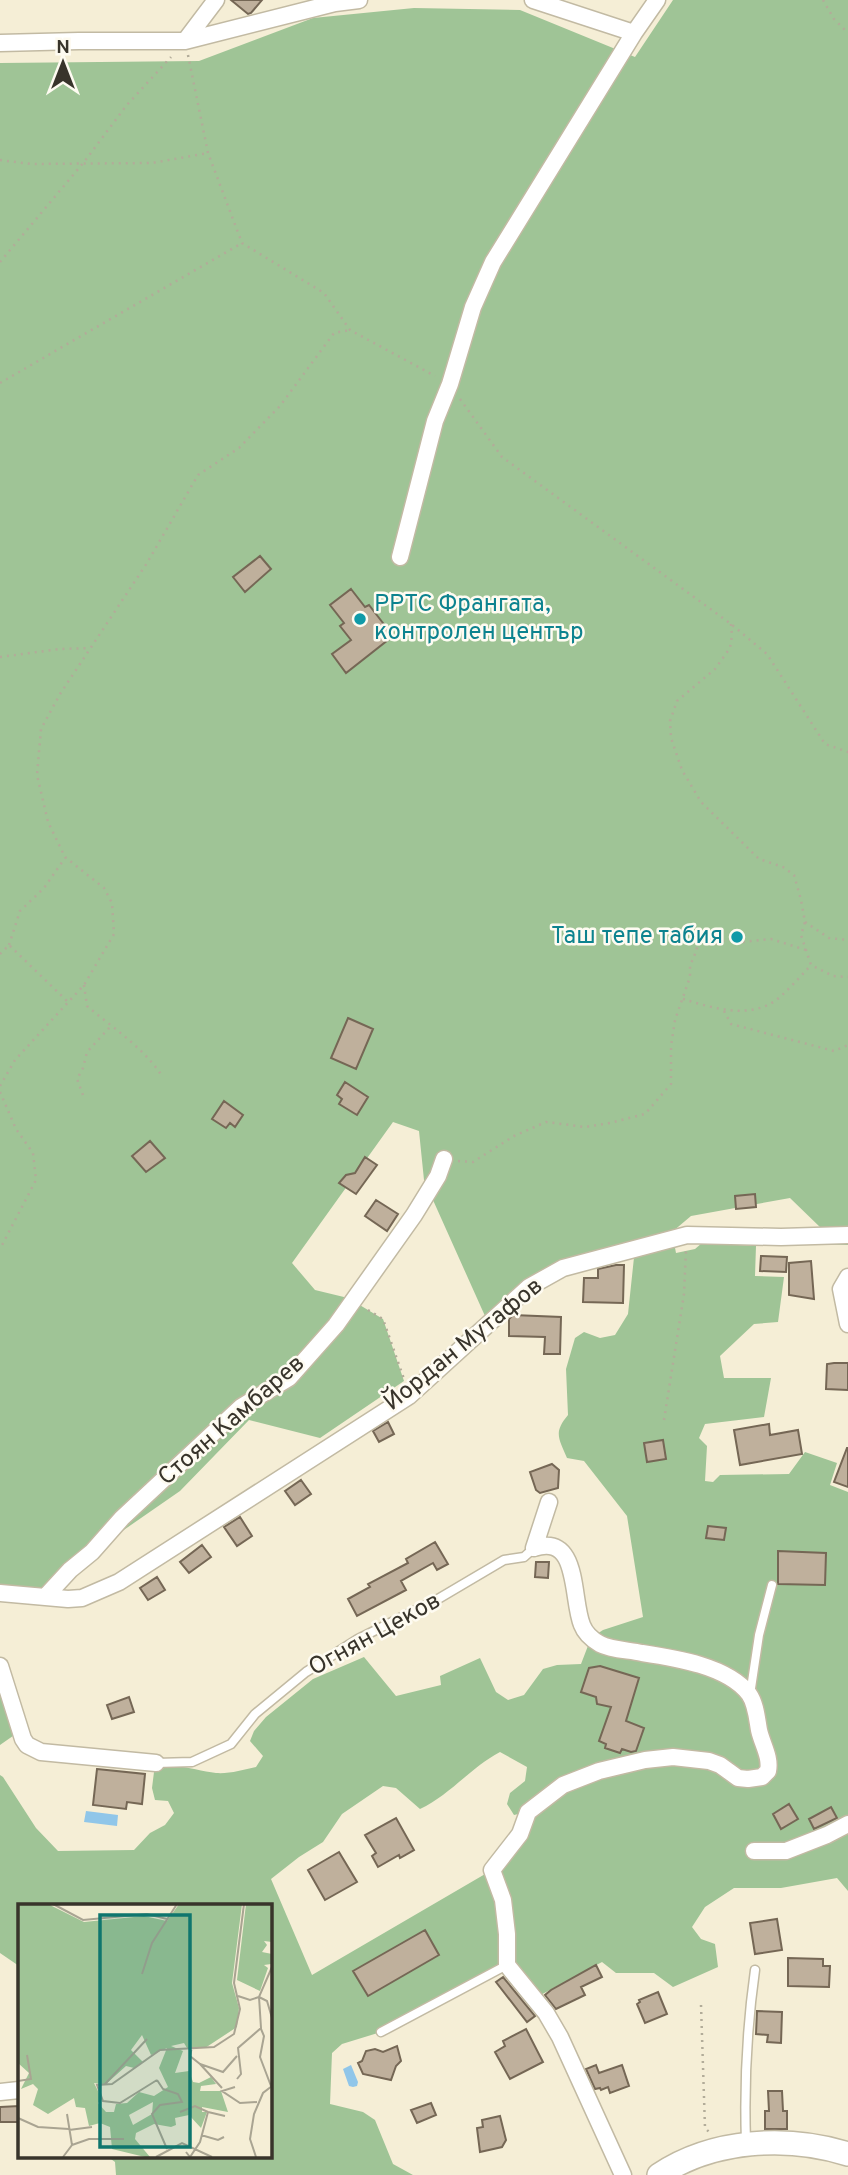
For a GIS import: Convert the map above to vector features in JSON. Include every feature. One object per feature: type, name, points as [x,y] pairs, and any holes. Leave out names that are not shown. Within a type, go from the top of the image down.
[{"type":"main road","points":[[659,2175],[678,2162],[735,2147],[803,2144],[848,2154]]},
{"type":"street","points":[[185,41],[216,0]]},
{"type":"street","points":[[0,43],[185,41],[335,3],[359,0]]},
{"type":"street","points":[[533,0],[634,33]]},
{"type":"street","points":[[400,557],[435,421],[450,384],[473,307],[493,262],[657,0]]},
{"type":"street","name":"Стоян Камбарев","points":[[46,1597],[122,1518],[241,1407],[289,1378],[336,1325],[414,1215],[438,1176],[444,1159]]},
{"type":"street","name":"Йордан Мутафов","points":[[0,1593],[82,1598],[120,1582],[414,1391],[529,1287],[563,1268],[687,1235],[848,1236]]},
{"type":"street","points":[[848,1277],[841,1289],[848,1324]]},
{"type":"street","points":[[534,1548],[549,1502]]},
{"type":"street","points":[[534,1548],[554,1546],[563,1552],[570,1568],[582,1625],[591,1637],[601,1644],[677,1658],[718,1671],[738,1684],[750,1695],[762,1743],[769,1759],[768,1771],[762,1777],[753,1779],[738,1778],[720,1765],[699,1758],[659,1757],[599,1771],[563,1786],[528,1812],[520,1834],[492,1870],[503,1900],[508,1934],[507,1965],[546,2013],[560,2037],[623,2175]]},
{"type":"street","name":"Огнян Цеков","points":[[0,1666],[23,1739],[33,1749],[156,1763]]},
{"type":"street","points":[[754,1851],[786,1851],[848,1824]]},
{"type":"street","points":[[0,2092],[18,2090]]},
{"type":"lane","name":"Огнян Цеков","points":[[156,1763],[192,1762],[231,1744],[255,1714],[306,1672],[358,1639],[438,1599],[504,1560],[524,1557],[534,1548]]},
{"type":"lane","points":[[750,1695],[759,1635],[772,1585]]},
{"type":"lane","points":[[381,2032],[507,1965]]},
{"type":"lane","points":[[735,2147],[744,2103],[748,2021],[755,1970]]},
{"type":"path","points":[[823,0],[848,33]]},
{"type":"path","points":[[185,41],[208,153],[242,243],[324,293],[350,330],[450,384],[502,457],[731,624],[766,654],[825,744],[848,752]]},
{"type":"path","points":[[0,262],[84,162],[126,106],[185,41]]},
{"type":"path","points":[[0,160],[31,164],[152,163],[208,153]]},
{"type":"path","points":[[0,383],[242,243]]},
{"type":"path","points":[[0,1086],[15,1060],[84,985],[114,934],[112,903],[104,888],[65,857],[48,822],[37,775],[41,729],[60,694],[147,563],[198,475],[239,448],[280,406],[334,333],[350,330]]},
{"type":"path","points":[[731,624],[730,648],[715,669],[677,701],[670,721],[671,738],[682,770],[701,802],[759,859],[783,867],[794,875],[805,922],[801,935],[811,965],[833,976],[848,977]]},
{"type":"path","points":[[0,657],[90,648]]},
{"type":"path","points":[[0,954],[9,945],[20,911],[44,888],[65,857]]},
{"type":"path","points":[[805,922],[830,938],[848,940]]},
{"type":"path","points":[[444,1159],[473,1163],[514,1136],[546,1122],[585,1127],[645,1114],[671,1084],[671,1046],[675,1020],[697,949],[693,939],[713,945],[728,939],[743,942],[771,939],[806,950]]},
{"type":"path","points":[[9,945],[68,1003]]},
{"type":"path","points":[[683,999],[724,1011],[742,1011],[762,1006],[777,999],[811,965]]},
{"type":"path","points":[[84,985],[87,1006],[139,1049],[162,1076]]},
{"type":"path","points":[[724,1011],[731,1024],[834,1051],[848,1045]]},
{"type":"path","points":[[83,1095],[76,1079],[83,1068],[87,1052],[111,1026]]},
{"type":"path","points":[[0,1092],[16,1129],[33,1153],[36,1180],[0,1249]]},
{"type":"path","points":[[664,1420],[684,1294],[687,1235]]},
{"type":"path","points":[[353,1301],[383,1319],[404,1381],[414,1391]]},
{"type":"path","points":[[701,2005],[705,2128],[735,2147]]},
{"type":"green space","points":[[673,0],[848,0],[848,1245],[818,1244],[823,1230],[790,1198],[691,1216],[672,1232],[676,1253],[695,1249],[702,1243],[756,1246],[755,1276],[784,1277],[778,1322],[754,1324],[720,1356],[724,1378],[771,1378],[764,1417],[705,1424],[699,1438],[707,1446],[705,1481],[713,1482],[720,1475],[789,1474],[805,1452],[837,1463],[830,1485],[848,1492],[848,1891],[837,1878],[781,1888],[734,1888],[705,1907],[692,1927],[701,1939],[715,1944],[718,1967],[673,1987],[654,1973],[616,1973],[602,1962],[535,1998],[507,1965],[381,2032],[342,2044],[332,2053],[330,2104],[363,2112],[375,2120],[393,2164],[413,2175],[116,2175],[115,2162],[110,2158],[271,2158],[271,1904],[18,1904],[18,1965],[0,1953],[0,1775],[36,1828],[58,1851],[134,1850],[150,1833],[165,1825],[174,1813],[168,1801],[155,1800],[152,1788],[154,1772],[168,1767],[221,1773],[256,1767],[263,1756],[250,1741],[254,1731],[266,1717],[313,1679],[364,1657],[396,1696],[441,1685],[440,1676],[480,1658],[496,1692],[508,1700],[524,1695],[543,1669],[557,1665],[581,1664],[591,1638],[603,1630],[643,1617],[627,1516],[584,1461],[567,1458],[559,1436],[560,1426],[568,1415],[566,1369],[575,1338],[584,1332],[600,1338],[615,1335],[628,1314],[635,1248],[563,1262],[485,1316],[424,1180],[419,1131],[393,1122],[292,1263],[315,1290],[348,1298],[383,1319],[404,1381],[320,1438],[249,1420],[180,1491],[92,1552],[46,1596],[0,1593],[0,63],[199,61],[313,18],[414,8],[520,10],[635,57]],"holes":[[[500,1752],[527,1767],[525,1781],[510,1793],[507,1804],[514,1815],[527,1812],[492,1870],[312,1975],[271,1879],[323,1842],[342,1814],[383,1786],[396,1788],[420,1809]]]},
{"type":"green space","points":[[0,1666],[20,1731],[0,1745]]},
{"type":"water","points":[[86,1811],[118,1815],[117,1826],[84,1822]]},
{"type":"water","points":[[351,2065],[358,2082],[357,2086],[353,2087],[349,2086],[343,2069]]},
{"type":"building","points":[[231,0],[262,0],[248,14]]},
{"type":"building","points":[[260,556],[271,569],[245,592],[233,577]]},
{"type":"building","name":"РРТС Франгата, контролен център","points":[[351,589],[365,607],[369,605],[393,636],[346,673],[332,654],[351,640],[340,626],[344,623],[330,605]]},
{"type":"building","points":[[348,1018],[373,1029],[356,1069],[331,1058]]},
{"type":"building","points":[[345,1082],[368,1097],[357,1115],[339,1104],[342,1099],[337,1095]]},
{"type":"building","points":[[224,1101],[243,1115],[235,1127],[230,1123],[226,1128],[212,1119]]},
{"type":"building","points":[[150,1141],[165,1158],[146,1172],[132,1156]]},
{"type":"building","points":[[365,1157],[377,1165],[356,1194],[339,1183],[346,1175],[355,1173]]},
{"type":"building","points":[[755,1194],[756,1207],[736,1209],[735,1196]]},
{"type":"building","points":[[376,1200],[398,1214],[387,1231],[365,1216]]},
{"type":"building","points":[[761,1256],[787,1257],[786,1272],[760,1271]]},
{"type":"building","points":[[811,1261],[814,1299],[789,1295],[789,1263]]},
{"type":"building","points":[[624,1265],[623,1303],[583,1302],[584,1278],[598,1278],[598,1269]]},
{"type":"building","points":[[513,1315],[561,1317],[560,1354],[544,1354],[545,1337],[509,1336],[509,1319]]},
{"type":"building","points":[[848,1363],[848,1390],[826,1389],[827,1364]]},
{"type":"building","points":[[388,1422],[394,1434],[379,1442],[373,1431]]},
{"type":"building","points":[[769,1424],[770,1435],[798,1430],[802,1454],[740,1465],[734,1430]]},
{"type":"building","points":[[663,1440],[666,1459],[647,1462],[644,1443]]},
{"type":"building","points":[[848,1448],[848,1487],[834,1482]]},
{"type":"building","points":[[552,1464],[559,1470],[558,1488],[540,1493],[536,1490],[530,1472]]},
{"type":"building","points":[[301,1480],[311,1494],[295,1505],[285,1491]]},
{"type":"building","points":[[240,1517],[252,1536],[237,1546],[224,1527]]},
{"type":"building","points":[[708,1526],[726,1528],[724,1540],[706,1538]]},
{"type":"building","points":[[435,1542],[448,1564],[437,1570],[433,1563],[401,1581],[406,1590],[357,1616],[348,1599],[370,1587],[368,1584],[408,1563],[406,1559]]},
{"type":"building","points":[[202,1545],[211,1557],[189,1573],[180,1562]]},
{"type":"building","points":[[778,1551],[826,1553],[825,1585],[778,1584]]},
{"type":"building","points":[[536,1562],[549,1562],[548,1578],[535,1577]]},
{"type":"building","points":[[157,1577],[165,1590],[148,1600],[140,1588]]},
{"type":"building","points":[[600,1666],[639,1678],[626,1721],[644,1728],[636,1751],[622,1749],[620,1753],[605,1748],[606,1744],[599,1741],[611,1707],[597,1704],[596,1697],[581,1692],[589,1668]]},
{"type":"building","points":[[129,1697],[134,1712],[112,1719],[107,1705]]},
{"type":"building","points":[[97,1769],[145,1774],[142,1804],[127,1802],[126,1809],[93,1805]]},
{"type":"building","points":[[789,1804],[798,1819],[781,1829],[773,1814]]},
{"type":"building","points":[[831,1807],[837,1818],[814,1829],[809,1819]]},
{"type":"building","points":[[396,1818],[414,1850],[378,1867],[372,1856],[376,1853],[365,1835]]},
{"type":"building","points":[[339,1852],[357,1882],[325,1900],[308,1870]]},
{"type":"building","points":[[777,1919],[782,1950],[755,1954],[750,1923]]},
{"type":"building","points":[[425,1930],[439,1955],[368,1996],[353,1971]]},
{"type":"building","points":[[788,1958],[823,1959],[823,1966],[830,1966],[829,1987],[788,1986]]},
{"type":"building","points":[[596,1965],[602,1977],[581,1987],[585,1995],[556,2009],[545,1995]]},
{"type":"building","points":[[503,1977],[535,2016],[527,2022],[496,1982]]},
{"type":"building","points":[[658,1992],[667,2014],[645,2023],[637,2004],[639,2000]]},
{"type":"building","points":[[757,2011],[782,2012],[781,2043],[767,2042],[768,2035],[756,2034]]},
{"type":"building","points":[[526,2029],[543,2062],[510,2079],[495,2052],[505,2046],[503,2041]]},
{"type":"building","points":[[397,2046],[401,2061],[391,2080],[363,2074],[358,2063],[362,2061],[366,2051],[375,2049],[383,2052]]},
{"type":"building","points":[[596,2065],[599,2073],[622,2065],[629,2086],[610,2093],[608,2087],[595,2089],[586,2069]]},
{"type":"building","points":[[768,2091],[782,2091],[783,2111],[787,2111],[787,2129],[765,2129],[765,2111],[769,2111]]},
{"type":"building","points":[[431,2103],[436,2115],[417,2123],[411,2110]]},
{"type":"building","points":[[18,2106],[18,2122],[0,2122],[0,2107]]},
{"type":"building","points":[[500,2116],[506,2140],[502,2147],[480,2152],[477,2128],[483,2127],[482,2120]]},
{"type":"place","name":"РРТС Франгата, контролен център","points":[[360,619]]},
{"type":"place","name":"Таш тепе табия","points":[[737,937]]}]
